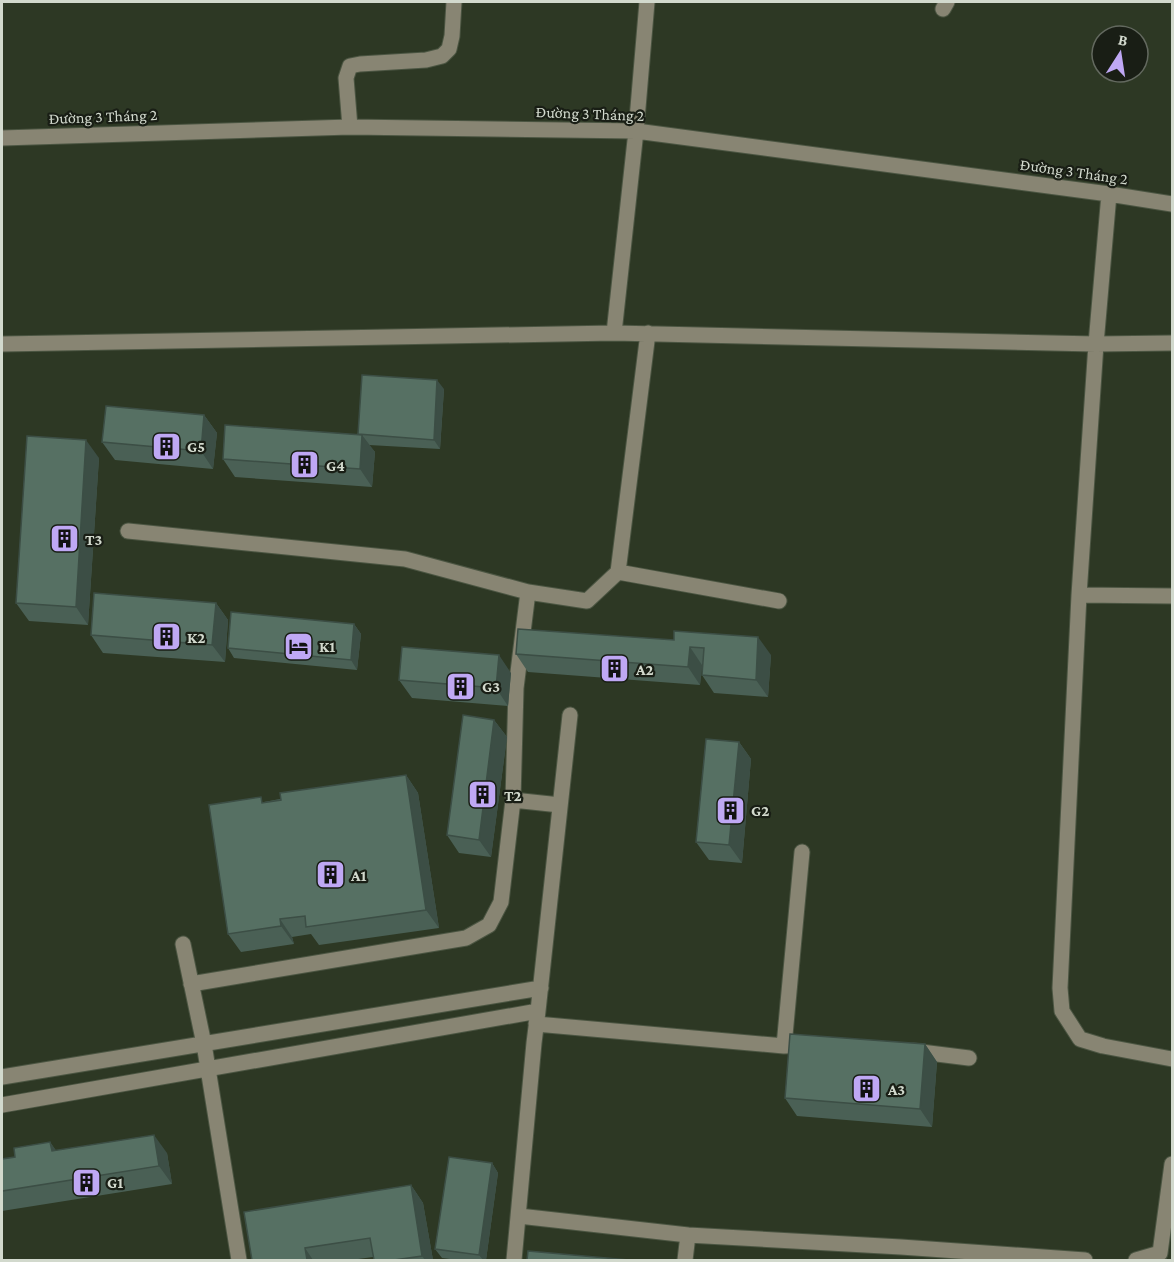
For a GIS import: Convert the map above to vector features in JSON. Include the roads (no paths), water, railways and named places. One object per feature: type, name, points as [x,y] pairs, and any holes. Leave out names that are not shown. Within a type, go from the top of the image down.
[{"type":"street","points":[[350,127],[346,78],[350,66],[426,60],[442,56],[449,50],[454,2]]},
{"type":"street","points":[[614,333],[636,131],[647,2]]},
{"type":"street","name":"Đường 3 Tháng 2","points":[[2,138],[350,127],[636,131],[1173,204]]},
{"type":"street","points":[[1109,194],[1079,595],[1061,976],[1062,1011],[1080,1039],[1103,1046],[1173,1059]]},
{"type":"street","points":[[2,344],[614,333],[1096,344],[1173,343]]},
{"type":"street","points":[[128,531],[405,558],[528,592],[587,601],[618,572],[648,333]]},
{"type":"street","points":[[618,572],[779,601]]},
{"type":"street","points":[[191,984],[466,938],[489,925],[501,902],[513,800],[516,688],[528,592]]},
{"type":"street","points":[[1079,595],[1173,596]]},
{"type":"street","points":[[514,1260],[537,1018],[570,715]]},
{"type":"street","points":[[513,800],[560,805]]},
{"type":"street","points":[[784,1046],[802,852]]},
{"type":"street","points":[[183,944],[204,1044],[239,1260]]},
{"type":"street","points":[[2,1077],[541,988]]},
{"type":"street","points":[[384,1014],[393,1037]]},
{"type":"street","points":[[2,1105],[393,1037],[537,1018],[784,1046],[820,1044]]},
{"type":"street","points":[[902,1050],[969,1058]]},
{"type":"street","points":[[1136,1260],[1160,1257],[1173,1164]]},
{"type":"street","points":[[519,1216],[688,1235],[1085,1260]]},
{"type":"street","points":[[686,1260],[688,1235]]},
{"type":"place","name":"G5","points":[[166,446]]},
{"type":"place","name":"G4","points":[[305,465]]},
{"type":"place","name":"T3","points":[[64,539]]},
{"type":"place","name":"K2","points":[[166,637]]},
{"type":"place","name":"K1","points":[[298,646]]},
{"type":"place","name":"A2","points":[[615,669]]},
{"type":"place","name":"G3","points":[[461,686]]},
{"type":"place","name":"T2","points":[[483,795]]},
{"type":"place","name":"G2","points":[[730,810]]},
{"type":"place","name":"A1","points":[[330,875]]},
{"type":"place","name":"A3","points":[[867,1089]]},
{"type":"place","name":"G1","points":[[86,1182]]}]
